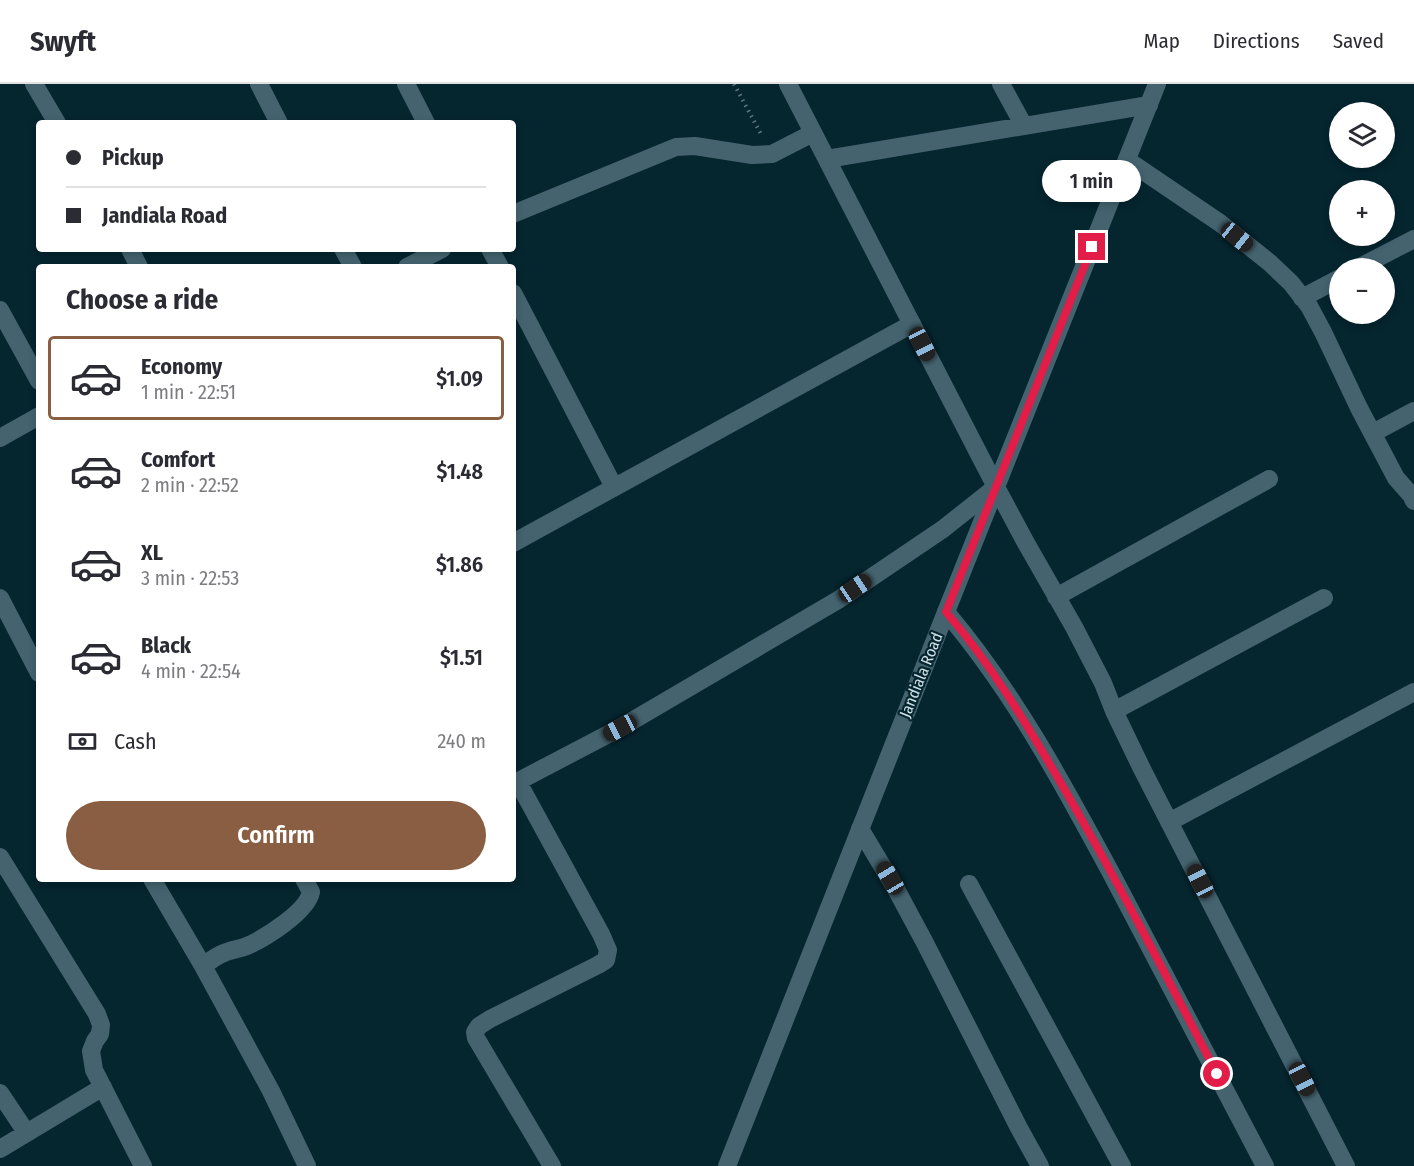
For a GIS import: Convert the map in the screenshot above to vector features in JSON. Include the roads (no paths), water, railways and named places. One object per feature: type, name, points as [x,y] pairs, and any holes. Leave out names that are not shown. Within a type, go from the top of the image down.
[{"type":"street","points":[[34,84],[55,120]]},
{"type":"street","points":[[259,84],[277,120]]},
{"type":"street","points":[[406,84],[424,120]]},
{"type":"street","points":[[788,84],[996,487],[1103,683],[1114,711],[1169,822],[1346,1166]]},
{"type":"street","points":[[1001,84],[1024,126]]},
{"type":"street","name":"Jandiala Road","points":[[727,1166],[1157,84]]},
{"type":"street","points":[[826,159],[1149,105]]},
{"type":"street","points":[[516,213],[676,147],[695,147],[752,155],[772,154],[813,133]]},
{"type":"street","points":[[1127,160],[1220,223],[1291,283],[1309,306],[1396,478],[1414,501]]},
{"type":"street","points":[[1377,258],[1414,239]]},
{"type":"street","points":[[413,264],[435,252]]},
{"type":"street","points":[[1302,298],[1329,284]]},
{"type":"street","points":[[516,298],[615,487]]},
{"type":"street","points":[[0,310],[36,376]]},
{"type":"street","points":[[516,541],[912,324]]},
{"type":"street","points":[[1373,433],[1414,411]]},
{"type":"street","points":[[0,438],[36,418]]},
{"type":"street","points":[[1056,597],[1269,479]]},
{"type":"street","points":[[516,782],[620,728],[838,600],[943,529],[996,487]]},
{"type":"street","points":[[0,598],[36,667]]},
{"type":"street","points":[[1114,711],[1324,598]]},
{"type":"street","points":[[946,612],[967,636],[1025,721],[1084,823],[1265,1166]]},
{"type":"street","points":[[1169,822],[1414,692]]},
{"type":"street","points":[[516,785],[608,950],[606,960],[598,965],[490,1019],[479,1026],[475,1032],[476,1038],[552,1166]]},
{"type":"street","points":[[860,829],[897,889],[1040,1166]]},
{"type":"street","points":[[0,857],[97,1014],[102,1025],[91,1051],[94,1070],[143,1166]]},
{"type":"street","points":[[154,882],[203,966],[271,1091],[307,1166]]},
{"type":"street","points":[[203,966],[225,952],[245,947],[258,940],[296,915],[310,899],[311,892],[306,882]]},
{"type":"street","points":[[969,884],[1122,1166]]},
{"type":"street","points":[[0,1149],[102,1087]]},
{"type":"street","points":[[0,1093],[26,1132]]}]
